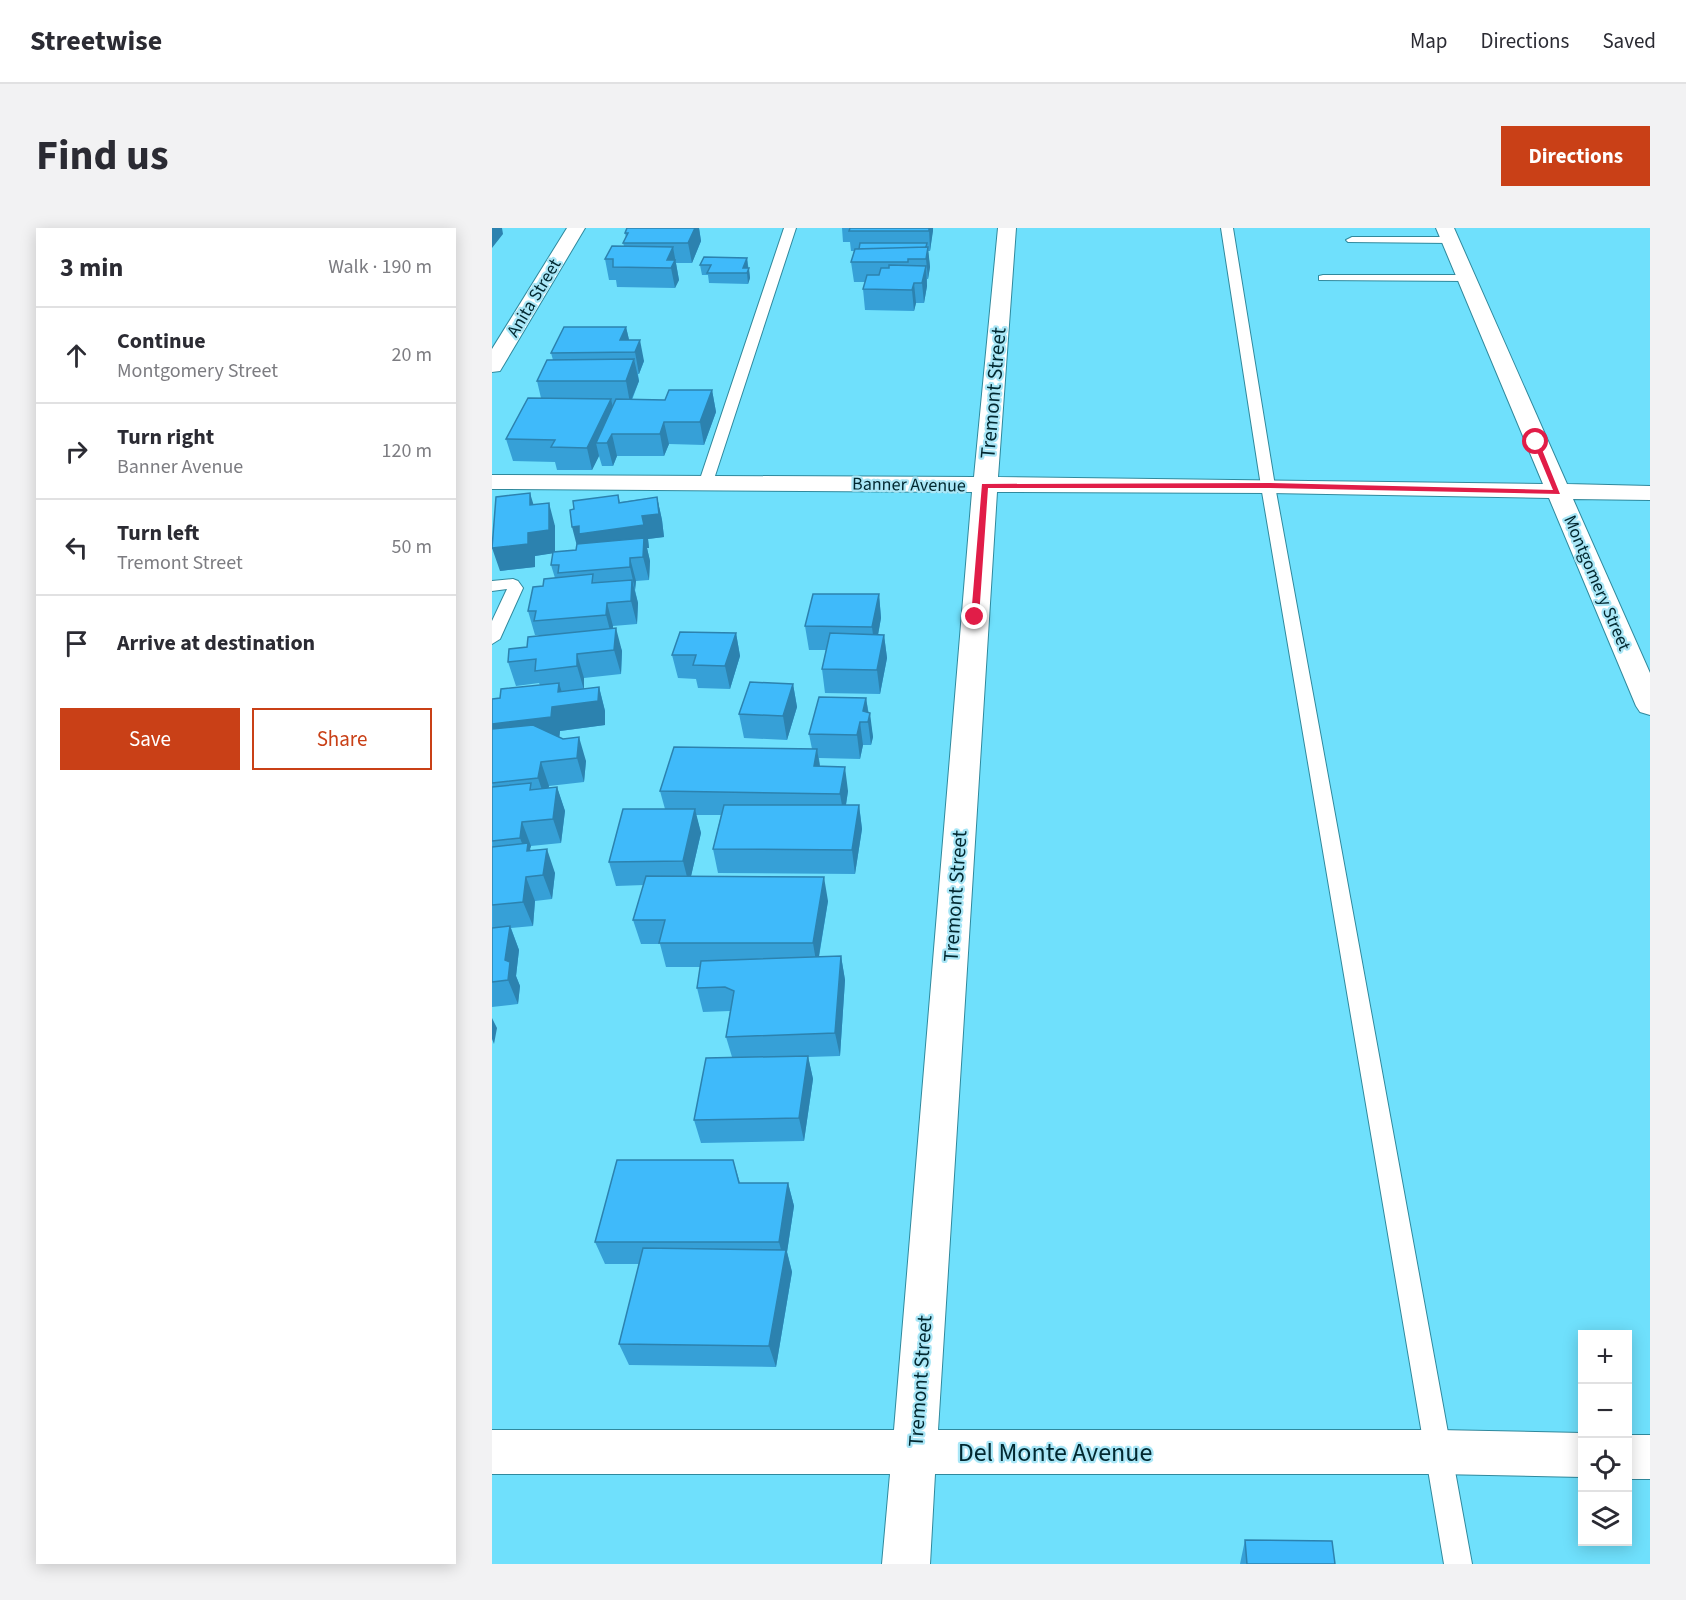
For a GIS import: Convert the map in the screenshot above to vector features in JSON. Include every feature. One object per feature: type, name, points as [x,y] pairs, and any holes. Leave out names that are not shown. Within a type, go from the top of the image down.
[{"type":"street","name":"Anita Street","points":[[492,366],[576,228]]},
{"type":"street","name":"Tremont Street","points":[[906,1564],[985,486],[1007,228]]},
{"type":"street","name":"Montgomery Street","points":[[1448,234],[1650,706]]},
{"type":"street","name":"Banner Avenue","points":[[492,482],[1269,486],[1650,493]]},
{"type":"street","name":"Del Monte Avenue","points":[[492,1452],[1438,1452],[1578,1455]]},
{"type":"street","points":[[1632,1456],[1650,1457]]},
{"type":"lane","points":[[706,482],[790,228]]},
{"type":"lane","points":[[1227,228],[1269,486],[1458,1564]]},
{"type":"lane","points":[[1352,240],[1448,234]]},
{"type":"lane","points":[[1323,278],[1466,278]]},
{"type":"lane","points":[[492,586],[513,584],[515,588],[492,639]]},
{"type":"building","points":[[627,228],[695,228],[688,243],[623,243],[628,233],[625,233]]},
{"type":"building","points":[[850,228],[929,228],[929,231],[849,231]]},
{"type":"building","points":[[860,243],[927,243],[926,247],[859,249]]},
{"type":"building","points":[[612,246],[673,247],[667,260],[675,260],[671,268],[613,267],[613,259],[605,259]]},
{"type":"building","points":[[928,247],[926,259],[908,259],[908,262],[851,262],[855,249]]},
{"type":"building","points":[[704,257],[747,258],[743,268],[749,268],[747,273],[707,273],[711,265],[700,265]]},
{"type":"building","points":[[889,265],[926,266],[922,283],[914,283],[912,290],[863,289],[867,275],[879,275],[881,268],[889,268]]},
{"type":"building","points":[[564,327],[626,327],[620,340],[640,340],[635,352],[551,353]]},
{"type":"building","points":[[634,359],[626,381],[537,381],[547,360]]},
{"type":"building","points":[[669,390],[712,390],[700,422],[664,422],[660,434],[612,434],[607,443],[596,443],[616,399],[665,400]]},
{"type":"building","points":[[528,398],[611,399],[587,448],[551,447],[555,440],[506,439]]},
{"type":"building","points":[[530,493],[530,505],[549,503],[549,530],[528,533],[528,544],[492,548],[496,497]]},
{"type":"building","points":[[618,495],[619,503],[657,497],[659,514],[642,516],[644,525],[579,534],[579,526],[572,527],[570,510],[574,509],[573,501]]},
{"type":"building","points":[[644,538],[643,557],[630,558],[630,567],[558,573],[559,565],[551,565],[553,552],[576,550],[577,544]]},
{"type":"building","points":[[593,574],[592,583],[632,580],[631,601],[607,603],[606,615],[534,621],[536,611],[528,611],[533,587],[543,586],[544,579]]},
{"type":"building","points":[[813,594],[879,594],[872,627],[805,626]]},
{"type":"building","points":[[616,628],[614,650],[577,654],[577,666],[535,671],[536,659],[508,662],[509,649],[527,647],[528,637]]},
{"type":"building","points":[[680,632],[736,633],[725,666],[693,665],[696,655],[672,655]]},
{"type":"building","points":[[830,633],[884,635],[877,670],[822,669]]},
{"type":"building","points":[[750,682],[793,684],[783,716],[739,714]]},
{"type":"building","points":[[559,683],[558,692],[599,687],[598,701],[552,707],[551,717],[492,724],[492,699],[500,698],[501,689]]},
{"type":"building","points":[[819,697],[866,698],[863,711],[870,713],[868,722],[860,722],[857,735],[809,734]]},
{"type":"building","points":[[533,725],[563,739],[579,737],[577,758],[541,762],[538,778],[492,783],[492,729]]},
{"type":"building","points":[[674,747],[817,749],[814,766],[845,767],[840,794],[660,791]]},
{"type":"building","points":[[531,783],[530,790],[557,787],[553,819],[522,822],[520,838],[492,841],[492,787]]},
{"type":"building","points":[[724,805],[859,805],[852,850],[713,849]]},
{"type":"building","points":[[623,809],[695,809],[683,861],[609,862]]},
{"type":"building","points":[[528,843],[527,851],[547,849],[543,875],[526,877],[523,902],[492,905],[492,847]]},
{"type":"building","points":[[646,876],[824,877],[813,943],[659,943],[665,920],[633,920]]},
{"type":"building","points":[[510,926],[505,960],[510,962],[508,980],[492,982],[492,928]]},
{"type":"building","points":[[841,956],[835,1033],[726,1037],[734,991],[725,987],[697,988],[701,961]]},
{"type":"building","points":[[808,1056],[799,1118],[694,1120],[706,1058]]},
{"type":"building","points":[[617,1160],[733,1160],[739,1183],[788,1183],[779,1242],[595,1242]]},
{"type":"building","points":[[643,1248],[786,1250],[769,1346],[619,1344]]},
{"type":"building","points":[[1245,1540],[1332,1541],[1335,1564],[1247,1564]]},
{"type":"route","points":[[975,617],[985,486],[1269,486],[1558,492],[1536,442]]}]
